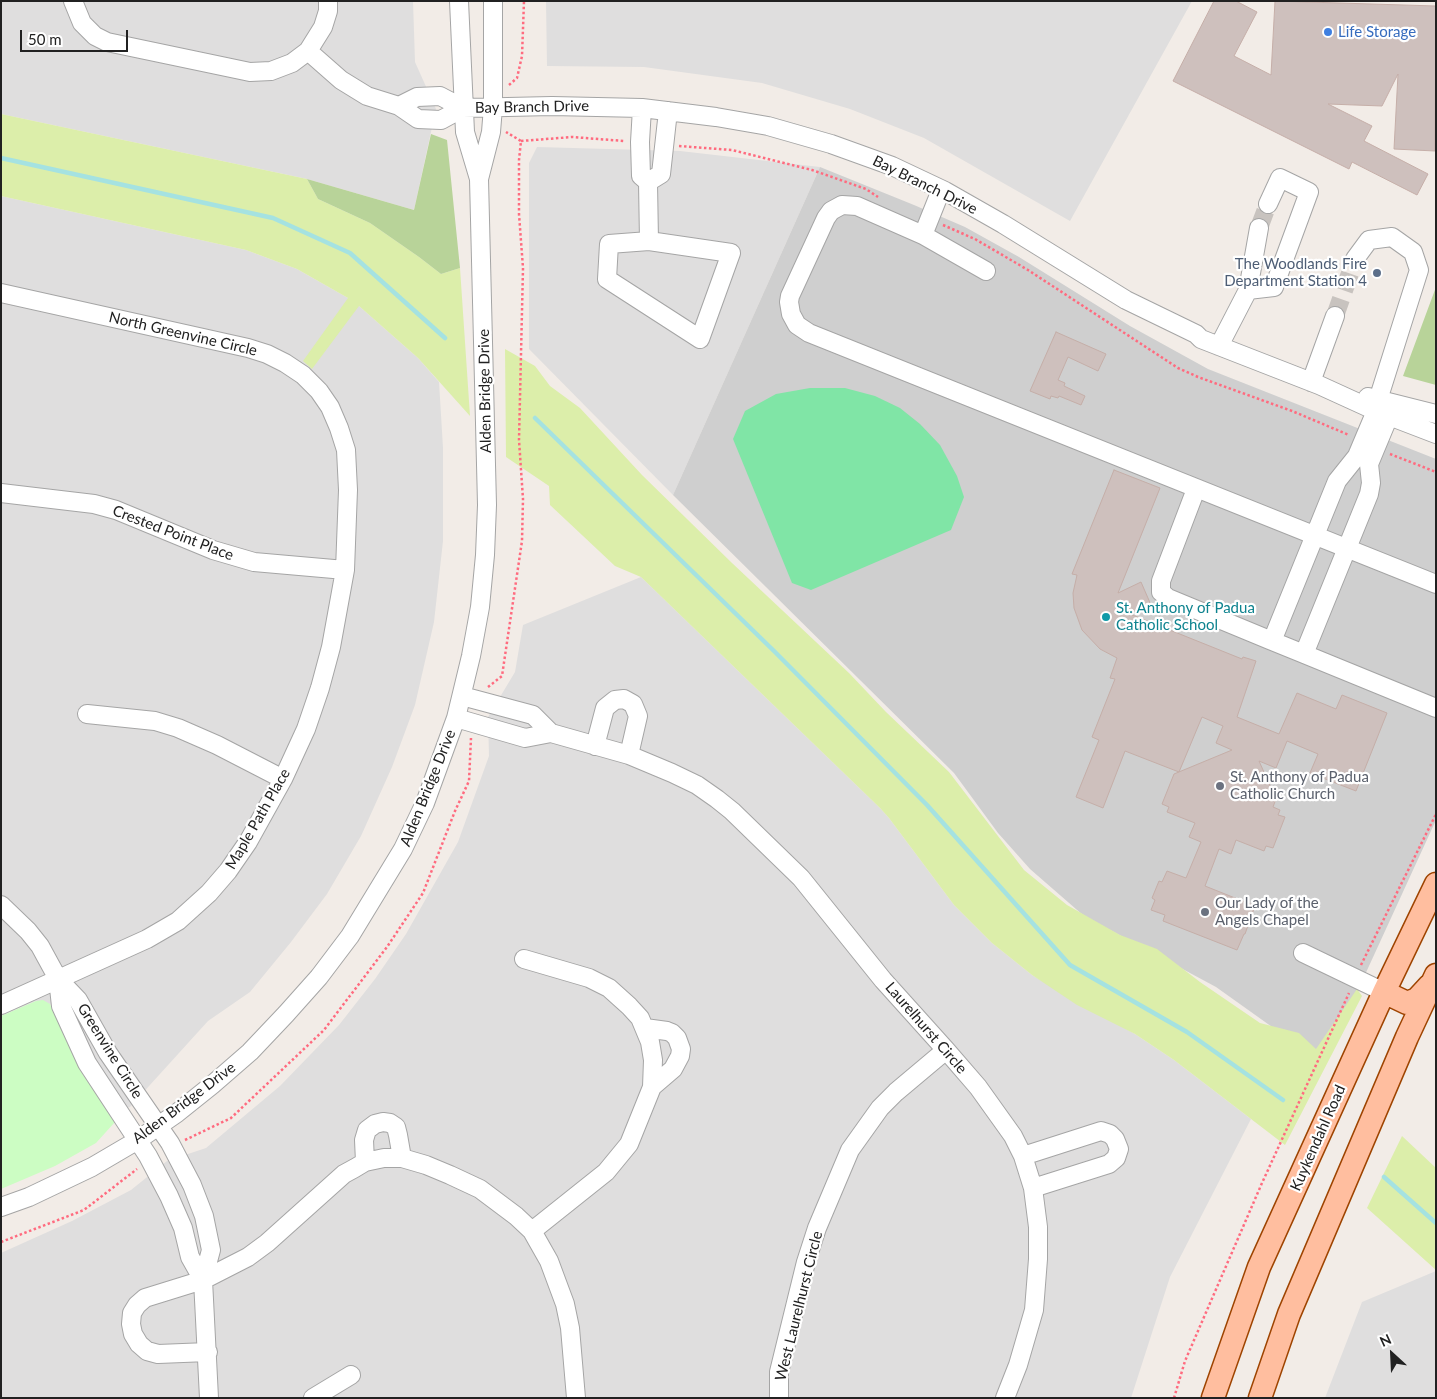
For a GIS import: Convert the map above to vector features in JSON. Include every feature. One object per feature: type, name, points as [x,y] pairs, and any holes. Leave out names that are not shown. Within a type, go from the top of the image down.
[{"type":"main road","name":"Kuykendahl Road","points":[[1213,1398],[1259,1267],[1384,992],[1436,884]]},
{"type":"main road","points":[[1384,992],[1407,1003],[1417,999],[1434,979]]},
{"type":"main road","points":[[1260,1398],[1289,1314],[1407,1037],[1434,979]]},
{"type":"street","points":[[73,1],[82,22],[95,36],[116,44],[250,72],[271,71],[292,63],[308,52],[322,28],[328,11],[328,1]]},
{"type":"street","name":"Alden Bridge Drive","points":[[1,1208],[92,1167],[138,1140],[212,1085],[250,1052],[319,977],[350,936],[403,849],[464,721],[462,696],[480,606],[487,505],[479,180],[465,132],[459,1]]},
{"type":"street","name":"Alden Bridge Drive","points":[[479,180],[500,132],[493,1]]},
{"type":"street","points":[[308,52],[341,80],[367,96],[399,106],[417,97],[440,96],[463,108]]},
{"type":"street","name":"Bay Branch Drive","points":[[463,108],[499,106],[642,108],[716,116],[768,126],[831,144],[892,166],[941,190],[1003,224],[1126,300],[1196,334],[1201,339],[1381,409],[1436,434]]},
{"type":"street","points":[[642,108],[641,176],[648,182],[649,240]]},
{"type":"street","points":[[648,182],[661,174],[668,111]]},
{"type":"street","points":[[1248,290],[1274,287],[1309,192],[1280,178],[1268,204]]},
{"type":"street","points":[[923,235],[941,190]]},
{"type":"street","points":[[986,271],[923,235],[852,205],[842,205],[834,208],[826,218],[790,296],[790,314],[797,326],[809,334],[1436,584]]},
{"type":"street","points":[[1219,346],[1248,290],[1259,228]]},
{"type":"street","points":[[1304,654],[1369,494],[1370,464],[1381,409],[1419,270],[1413,252],[1392,237],[1369,240],[1355,259]]},
{"type":"street","points":[[649,240],[731,253],[700,339],[607,279],[609,244],[649,240]]},
{"type":"street","name":"North Greenvine Circle","points":[[1,293],[248,348],[267,354],[303,375],[319,391],[330,407],[346,450],[348,490],[345,570]]},
{"type":"street","points":[[1315,383],[1335,316]]},
{"type":"street","points":[[1272,641],[1337,481],[1357,456],[1381,409]]},
{"type":"street","name":"Bay Branch Drive","points":[[1381,409],[1436,414]]},
{"type":"street","points":[[1348,468],[1370,477]]},
{"type":"street","points":[[1196,489],[1160,581],[1161,592],[1168,598],[1436,708]]},
{"type":"street","name":"Crested Point Place","points":[[1,493],[94,504],[116,510],[213,550],[254,562],[345,570]]},
{"type":"street","name":"Maple Path Place","points":[[1,1005],[163,931],[192,909],[228,871],[248,842],[283,779],[306,729],[331,647],[345,570]]},
{"type":"street","name":"Laurelhurst Circle","points":[[462,696],[533,715],[551,733]]},
{"type":"street","points":[[595,746],[605,708],[615,700],[624,699],[633,704],[638,716],[628,755]]},
{"type":"street","points":[[87,714],[134,717],[163,723],[217,745],[283,779]]},
{"type":"street","name":"Laurelhurst Circle","points":[[464,721],[525,738],[551,733],[628,755],[696,785],[732,811],[801,878],[883,980],[946,1050],[1002,1120],[1023,1156],[1033,1188],[1038,1227],[1038,1259],[1034,1310],[1018,1365],[1005,1398]]},
{"type":"street","name":"Greenvine Circle","points":[[1,905],[28,931],[40,946],[58,979],[78,1000],[108,1053],[170,1144],[192,1184],[204,1216],[211,1250],[203,1280]]},
{"type":"street","points":[[1303,953],[1384,992]]},
{"type":"street","points":[[524,959],[589,978],[609,988],[640,1018],[645,1028],[654,1060],[652,1087],[629,1144],[606,1172],[532,1231]]},
{"type":"street","name":"Greenvine Circle","points":[[58,979],[61,1006],[88,1063],[148,1156],[170,1196],[183,1228],[190,1257],[203,1280]]},
{"type":"street","points":[[645,1028],[672,1033],[681,1049],[680,1056],[672,1069],[652,1087]]},
{"type":"street","name":"West Laurelhurst Circle","points":[[779,1398],[780,1372],[806,1262],[817,1228],[850,1150],[880,1108],[946,1050]]},
{"type":"street","points":[[366,1162],[364,1140],[367,1130],[375,1124],[383,1122],[390,1123],[396,1128],[402,1158]]},
{"type":"street","points":[[1023,1156],[1101,1130],[1110,1134],[1115,1139],[1119,1149],[1116,1158],[1109,1164],[1033,1188]]},
{"type":"street","points":[[208,1352],[158,1354],[147,1351],[139,1344],[133,1334],[132,1314],[137,1305],[145,1298],[203,1280],[248,1257],[344,1174],[366,1162],[384,1158],[402,1158],[442,1172],[480,1189],[516,1216],[532,1231],[549,1261],[565,1304],[570,1328],[576,1398]]},
{"type":"street","points":[[203,1280],[210,1398]]},
{"type":"street","points":[[314,1398],[351,1375]]},
{"type":"path","points":[[480,700],[484,690],[502,676],[522,541],[523,499],[519,440],[523,268],[519,214],[521,141],[500,132],[499,106],[506,88],[517,78],[522,56],[524,1]]},
{"type":"path","points":[[170,1144],[186,1140],[231,1118],[324,1030],[387,948],[423,893],[455,811],[469,781],[464,721]]},
{"type":"path","points":[[1174,1398],[1185,1361],[1266,1174],[1355,978],[1436,814]]},
{"type":"path","points":[[1,1242],[84,1210],[141,1167],[148,1156]]},
{"type":"shaded area","points":[[1,1],[413,1],[415,62],[436,109],[414,210],[307,179],[1,114]]},
{"type":"shaded area","points":[[546,1],[1192,1],[1070,221],[924,138],[850,109],[762,83],[644,67],[547,66]]},
{"type":"shaded area","points":[[537,147],[680,151],[820,167],[673,495],[529,349],[529,163]]},
{"type":"shaded area","name":"St. Anthony of Padua Catholic Church","points":[[820,167],[965,227],[1019,257],[1130,326],[1208,369],[1436,459],[1436,820],[1324,1064],[1216,987],[1084,916],[1030,869],[998,833],[954,773],[673,495]]},
{"type":"shaded area","points":[[1,196],[246,250],[297,269],[359,306],[418,358],[439,382],[443,448],[443,541],[434,622],[415,705],[392,767],[361,836],[327,894],[250,992],[208,1021],[130,1107],[110,1114],[80,1070],[50,1004],[36,1001],[1,1016]]},
{"type":"shaded area","points":[[641,577],[880,808],[954,905],[992,943],[1032,975],[1135,1034],[1174,1060],[1251,1119],[1170,1277],[1131,1398],[1,1398],[1,1253],[72,1221],[131,1190],[167,1161],[206,1148],[280,1086],[339,1025],[375,979],[406,934],[458,842],[489,756],[488,717],[515,672],[523,625]]},
{"type":"shaded area","points":[[1436,1271],[1436,1398],[1325,1398],[1362,1302]]},
{"type":"green space","points":[[1,114],[307,179],[318,199],[370,223],[441,274],[460,268],[470,416],[418,358],[359,306],[312,369],[303,361],[348,298],[297,269],[246,250],[1,196]]},
{"type":"green space","points":[[431,134],[447,140],[460,268],[441,274],[370,223],[318,199],[307,179],[414,210]]},
{"type":"green space","points":[[1436,287],[1436,385],[1403,376]]},
{"type":"green space","points":[[505,349],[535,366],[550,386],[580,408],[642,475],[849,673],[886,712],[949,772],[1024,870],[1067,905],[1120,935],[1157,949],[1200,982],[1260,1023],[1299,1033],[1316,1049],[1357,989],[1362,996],[1285,1145],[1174,1060],[1135,1034],[1077,1005],[1032,975],[992,943],[954,905],[880,808],[641,577],[615,566],[550,505],[549,486],[506,457]]},
{"type":"green space","points":[[810,388],[845,388],[875,396],[900,408],[920,424],[940,445],[957,476],[964,497],[951,530],[811,590],[792,583],[733,439],[745,411],[776,394]]},
{"type":"green space","points":[[43,1000],[50,1004],[80,1070],[115,1122],[96,1143],[55,1166],[1,1189],[1,1016],[36,1001]]},
{"type":"green space","points":[[1402,1136],[1436,1168],[1436,1270],[1367,1208]]},
{"type":"building","points":[[1214,1],[1236,1],[1257,12],[1234,56],[1271,75],[1275,1],[1436,6],[1435,151],[1394,149],[1398,74],[1382,106],[1328,104],[1372,126],[1364,141],[1428,174],[1417,195],[1352,162],[1349,169],[1173,81]]},
{"type":"building","points":[[1056,332],[1106,354],[1098,371],[1068,357],[1058,380],[1065,383],[1064,386],[1085,396],[1081,405],[1059,396],[1058,398],[1051,396],[1050,399],[1030,391]]},
{"type":"building","points":[[1114,470],[1160,488],[1118,593],[1141,582],[1151,605],[1130,614],[1242,659],[1243,657],[1256,661],[1237,717],[1279,734],[1297,693],[1336,709],[1342,695],[1387,713],[1356,791],[1310,773],[1318,754],[1287,741],[1276,768],[1259,761],[1276,799],[1273,807],[1280,810],[1278,815],[1285,817],[1273,848],[1266,846],[1264,851],[1236,840],[1231,854],[1219,849],[1205,886],[1255,906],[1237,950],[1163,921],[1165,915],[1151,910],[1155,900],[1152,898],[1159,881],[1162,882],[1167,871],[1186,878],[1201,842],[1189,837],[1195,823],[1167,812],[1169,807],[1162,804],[1174,774],[1179,772],[1125,751],[1103,808],[1076,797],[1099,740],[1092,737],[1115,679],[1110,678],[1117,658],[1100,649],[1082,630],[1074,608],[1073,593],[1077,575],[1072,574]],"holes":[[[1202,717],[1223,726],[1216,743],[1232,750],[1179,772]]]},
{"type":"waterway","points":[[1,158],[273,218],[350,253],[445,338]]},
{"type":"waterway","points":[[535,418],[774,651],[927,805],[1070,965],[1187,1032],[1283,1100]]},
{"type":"waterway","points":[[1384,1177],[1436,1223]]},
{"type":"tunnel","points":[[1259,228],[1268,204]]},
{"type":"tunnel","points":[[1335,316],[1355,259]]},
{"type":"place","name":"Life Storage","points":[[1328,32]]},
{"type":"place","name":"The Woodlands Fire Department Station 4","points":[[1377,273]]},
{"type":"place","name":"St. Anthony of Padua Catholic School","points":[[1106,617]]},
{"type":"place","name":"St. Anthony of Padua Catholic Church","points":[[1220,786]]},
{"type":"place","name":"Our Lady of the Angels Chapel","points":[[1205,912]]}]
